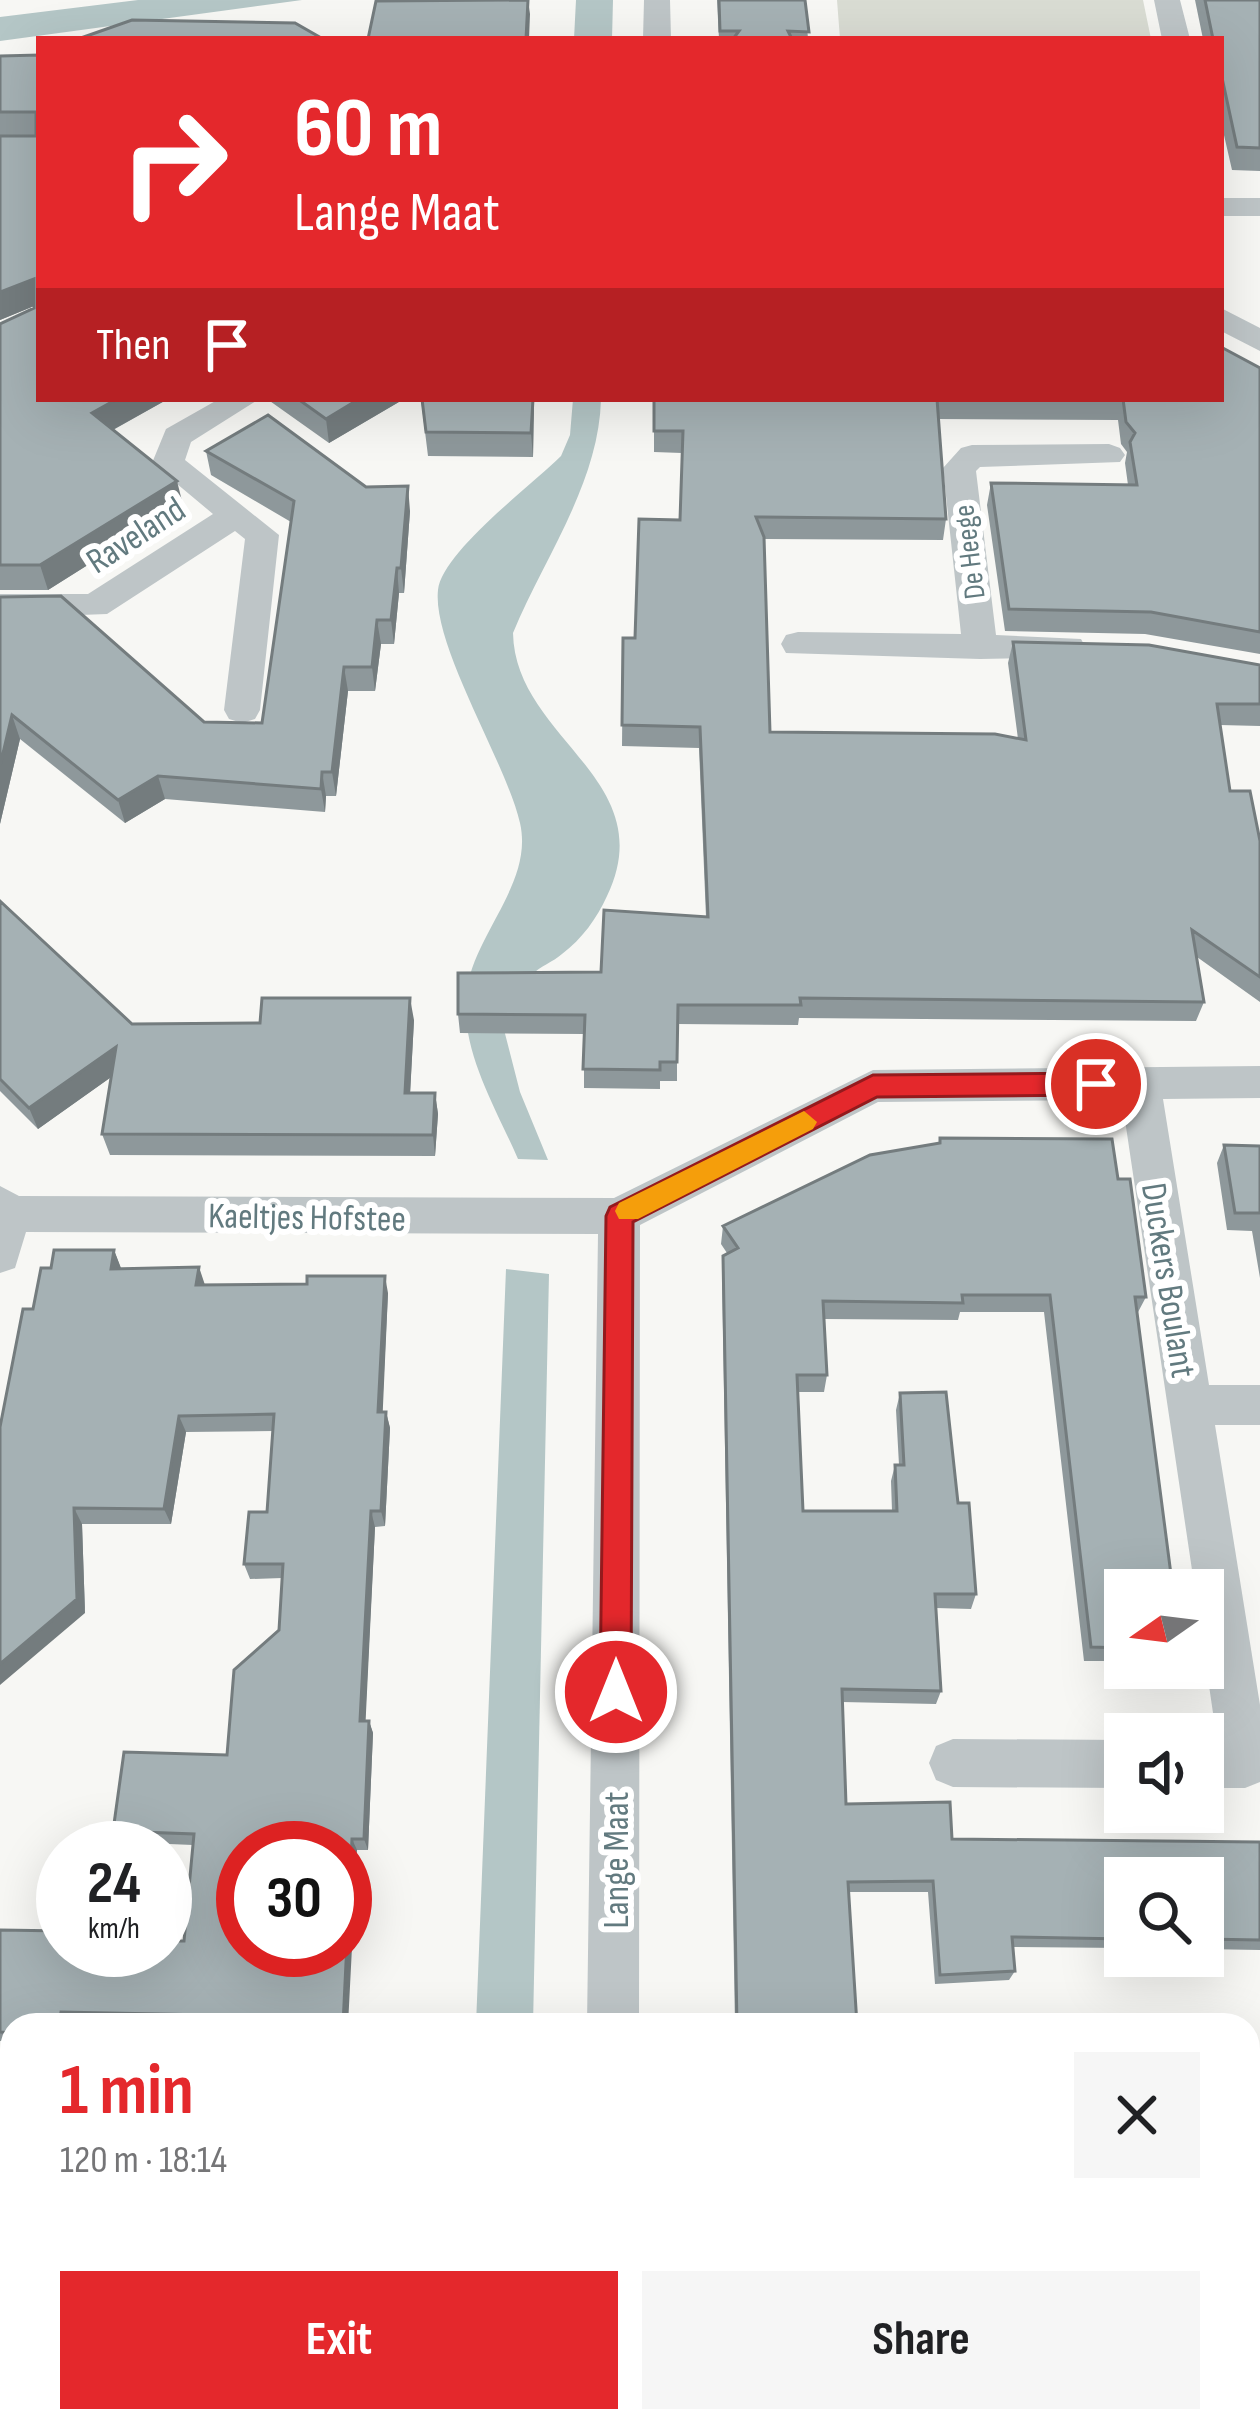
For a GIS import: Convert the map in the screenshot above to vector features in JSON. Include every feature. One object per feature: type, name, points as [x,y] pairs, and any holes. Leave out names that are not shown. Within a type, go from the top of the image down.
[{"type":"street","points":[[657,0],[657,36]]},
{"type":"street","points":[[1167,0],[1174,36]]},
{"type":"street","points":[[1224,207],[1260,207]]},
{"type":"street","points":[[1224,320],[1260,341]]},
{"type":"street","name":"Raveland","points":[[239,402],[177,436],[168,463],[262,535],[242,710]]},
{"type":"street","name":"De Heege","points":[[980,647],[959,468],[972,456],[1109,455]]},
{"type":"street","name":"Raveland","points":[[0,606],[94,606],[236,515]]},
{"type":"street","name":"De Heege","points":[[798,644],[1101,649]]},
{"type":"street","points":[[619,1216],[873,1086],[1260,1082]]},
{"type":"street","name":"Duckers Boulant","points":[[1140,1084],[1245,1764],[1224,1764]]},
{"type":"street","points":[[0,1256],[4,1209]]},
{"type":"street","name":"Kaeltjes Hofstee","points":[[4,1209],[619,1216]]},
{"type":"street","name":"Lange Maat","points":[[613,2013],[619,1216]]},
{"type":"street","name":"Duckers Boulant","points":[[1190,1405],[1260,1405]]},
{"type":"street","points":[[953,1763],[1104,1764]]},
{"type":"shaded area","points":[[138,0],[302,0],[0,41],[0,17]]},
{"type":"shaded area","points":[[576,0],[613,0],[612,36],[574,36]]},
{"type":"shaded area","points":[[837,0],[1143,0],[1150,36],[840,36]]},
{"type":"shaded area","points":[[573,402],[601,402],[591,460],[580,490],[513,633],[520,670],[536,702],[602,789],[616,820],[619,855],[594,920],[569,948],[532,975],[502,1022],[520,1092],[548,1160],[518,1159],[474,1058],[466,995],[479,951],[518,867],[520,823],[446,641],[438,590],[455,557],[561,456],[570,435]]},
{"type":"shaded area","points":[[506,1269],[549,1274],[533,2013],[476,2013]]},
{"type":"building","points":[[528,0],[526,36],[369,36],[376,1]]},
{"type":"building","points":[[719,0],[805,0],[809,32],[735,36],[739,31],[720,31]]},
{"type":"building","points":[[1205,0],[1260,0],[1260,148],[1237,147],[1224,87],[1224,36],[1212,36]]},
{"type":"building","points":[[132,20],[295,23],[318,36],[87,36]]},
{"type":"building","points":[[36,55],[36,112],[0,112],[0,56]]},
{"type":"building","points":[[0,136],[36,136],[36,402],[112,402],[92,413],[177,481],[40,565],[0,565],[0,324],[34,308],[34,279],[0,292]]},
{"type":"building","points":[[1224,349],[1260,368],[1260,632],[1151,612],[1009,609],[991,483],[1137,485],[1130,442],[1135,433],[1126,422],[1123,402],[1224,402]]},
{"type":"building","points":[[302,402],[354,402],[326,419]]},
{"type":"building","points":[[422,402],[533,402],[531,433],[426,432]]},
{"type":"building","points":[[654,402],[937,402],[946,519],[756,517],[764,537],[770,732],[995,734],[1026,740],[1013,642],[1149,645],[1260,665],[1260,704],[1217,704],[1230,791],[1250,791],[1260,841],[1260,977],[1192,930],[1204,1002],[800,998],[801,1005],[678,1005],[677,1062],[660,1062],[660,1070],[583,1069],[585,1015],[458,1014],[458,973],[601,972],[604,910],[708,917],[700,727],[622,725],[623,638],[635,638],[639,519],[680,520],[683,431],[654,431]]},
{"type":"building","points":[[268,415],[366,487],[408,486],[391,620],[377,620],[372,667],[344,667],[332,772],[322,772],[321,789],[158,776],[118,800],[12,715],[0,766],[0,597],[61,596],[204,722],[262,723],[294,501],[206,451]]},
{"type":"building","points":[[0,901],[132,1024],[260,1023],[262,998],[410,998],[405,1093],[435,1093],[433,1135],[102,1134],[116,1047],[29,1108],[0,1079]]},
{"type":"building","points":[[940,1138],[1112,1139],[1118,1179],[1130,1179],[1146,1297],[1135,1297],[1170,1569],[1104,1569],[1104,1647],[1091,1647],[1050,1295],[962,1295],[963,1303],[823,1301],[827,1375],[797,1375],[803,1511],[897,1511],[895,1465],[904,1465],[900,1393],[946,1392],[958,1503],[969,1503],[976,1594],[935,1594],[941,1691],[842,1689],[846,1804],[950,1802],[952,1839],[1260,1842],[1260,1940],[1224,1939],[1224,1857],[1104,1857],[1104,1939],[1012,1937],[1015,1971],[940,1975],[933,1881],[848,1882],[856,2013],[737,2013],[723,1256],[738,1248],[723,1226],[870,1155],[940,1143]]},
{"type":"building","points":[[1224,1145],[1260,1146],[1260,1213],[1235,1213]]},
{"type":"building","points":[[54,1250],[114,1250],[111,1269],[199,1267],[196,1285],[307,1284],[307,1276],[385,1276],[378,1412],[386,1412],[381,1511],[371,1511],[360,1721],[369,1721],[365,1821],[216,1821],[216,1977],[345,1977],[344,2013],[0,2013],[0,1930],[36,1931],[36,1977],[192,1977],[192,1821],[114,1821],[124,1752],[227,1755],[234,1670],[279,1630],[283,1564],[244,1564],[249,1512],[267,1512],[274,1414],[179,1416],[164,1509],[74,1508],[77,1599],[0,1664],[0,1427],[23,1309],[33,1309],[41,1268],[51,1268]]},
{"type":"slow traffic","points":[[628,1211],[804,1122]]},
{"type":"route","points":[[616,1692],[619,1216],[873,1086],[1096,1084]]}]
